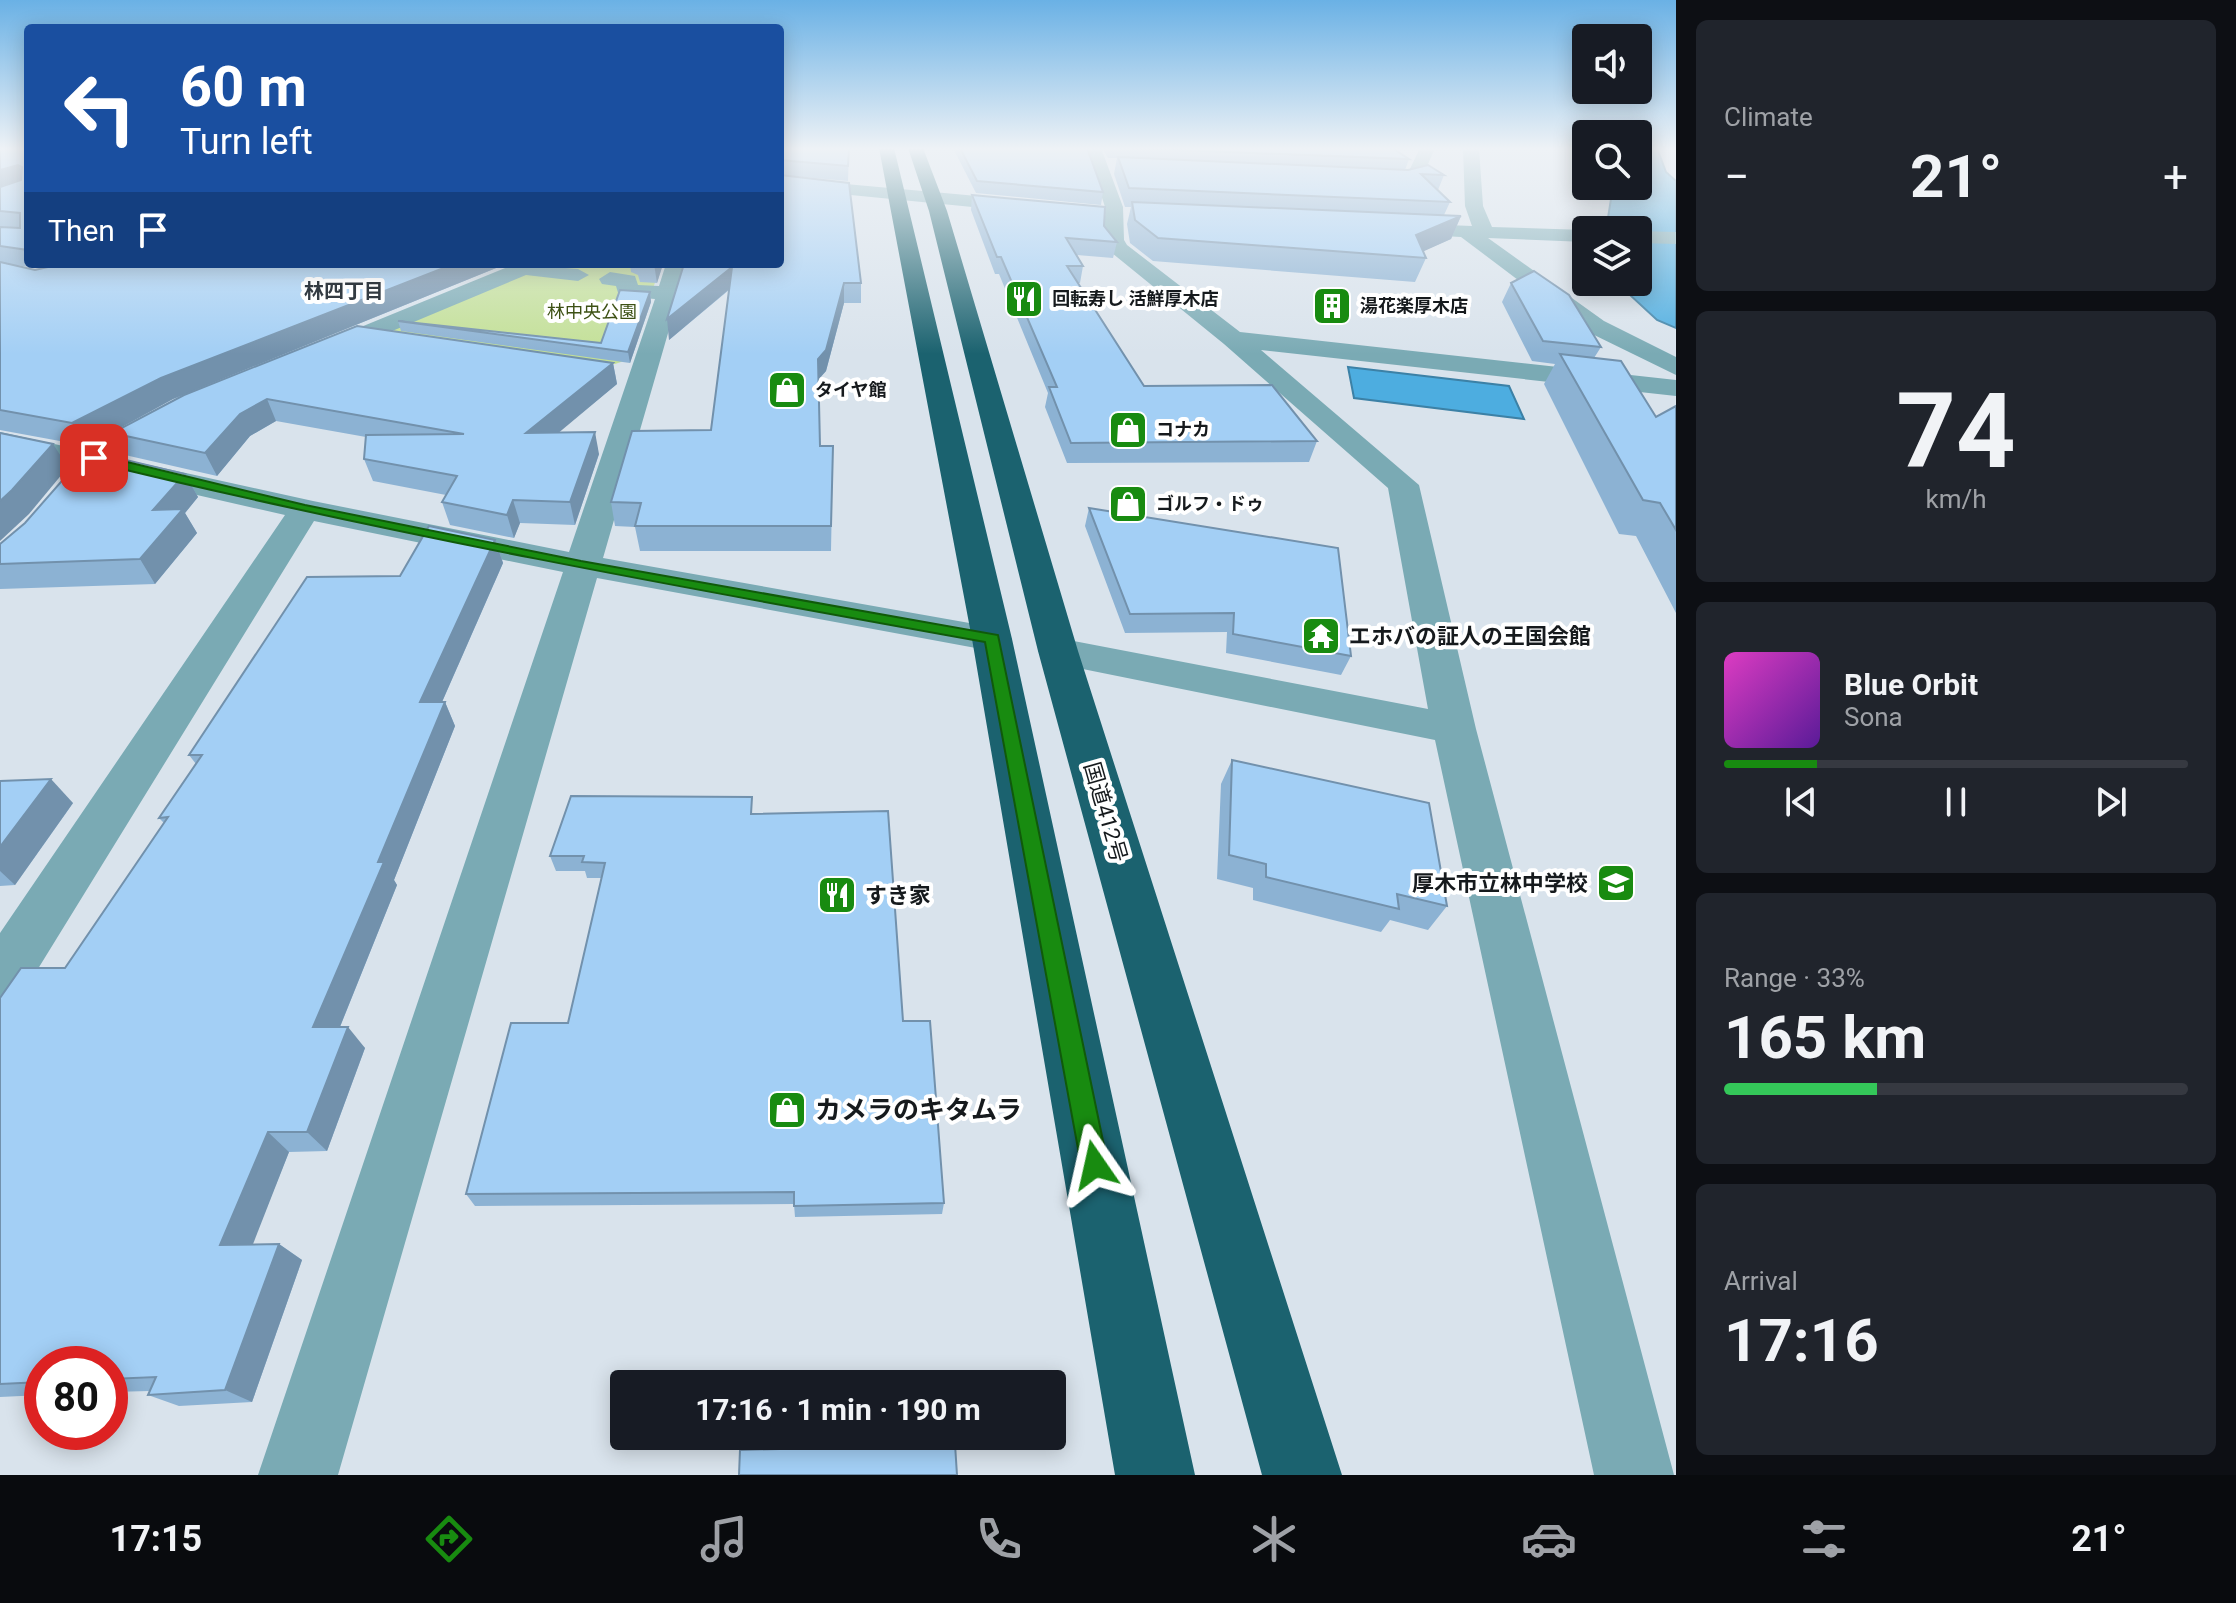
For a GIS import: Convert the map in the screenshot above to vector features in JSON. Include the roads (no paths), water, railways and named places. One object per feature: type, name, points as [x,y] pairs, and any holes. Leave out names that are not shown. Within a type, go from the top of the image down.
[{"type":"highway","name":"国道412号","points":[[918,217],[992,639],[1155,1475]]},
{"type":"highway","name":"国道412号","points":[[921,217],[1058,651],[1302,1475]]},
{"type":"street","points":[[1115,217],[1114,240],[1119,249],[1233,339],[1403,485],[1454,729],[1634,1475]]},
{"type":"street","points":[[1474,217],[1475,232],[1595,326],[1676,367]]},
{"type":"street","points":[[1376,228],[1572,236]]},
{"type":"street","points":[[1652,237],[1676,238]]},
{"type":"street","points":[[294,363],[523,268]]},
{"type":"street","points":[[539,268],[578,275]]},
{"type":"street","points":[[610,279],[627,281],[627,291],[672,278]]},
{"type":"street","points":[[298,1475],[581,565],[627,374],[672,278]]},
{"type":"street","points":[[363,335],[409,342]]},
{"type":"street","points":[[1233,339],[1676,388]]},
{"type":"street","points":[[0,441],[98,460],[305,509],[581,565],[992,639]]},
{"type":"street","points":[[0,980],[305,509]]},
{"type":"street","points":[[1058,651],[1454,729]]},
{"type":"water","points":[[1652,217],[1676,217],[1676,328],[1657,320],[1631,296],[1652,296]]},
{"type":"water","points":[[1348,367],[1509,386],[1524,419],[1354,398]]},
{"type":"place","name":"回転寿し 活鮮厚木店","points":[[1024,299]]},
{"type":"place","name":"湯花楽厚木店","points":[[1332,306]]},
{"type":"place","name":"タイヤ館","points":[[787,390]]},
{"type":"place","name":"コナカ","points":[[1128,430]]},
{"type":"place","name":"ゴルフ・ドゥ","points":[[1128,504]]},
{"type":"place","name":"エホバの証人の王国会館","points":[[1321,636]]},
{"type":"place","name":"厚木市立林中学校","points":[[1616,883]]},
{"type":"place","name":"すき家","points":[[837,895]]},
{"type":"place","name":"カメラのキタムラ","points":[[787,1110]]},
{"type":"district","name":"林四丁目","points":[[344,291]]},
{"type":"park label","name":"林中央公園","points":[[592,312]]}]
